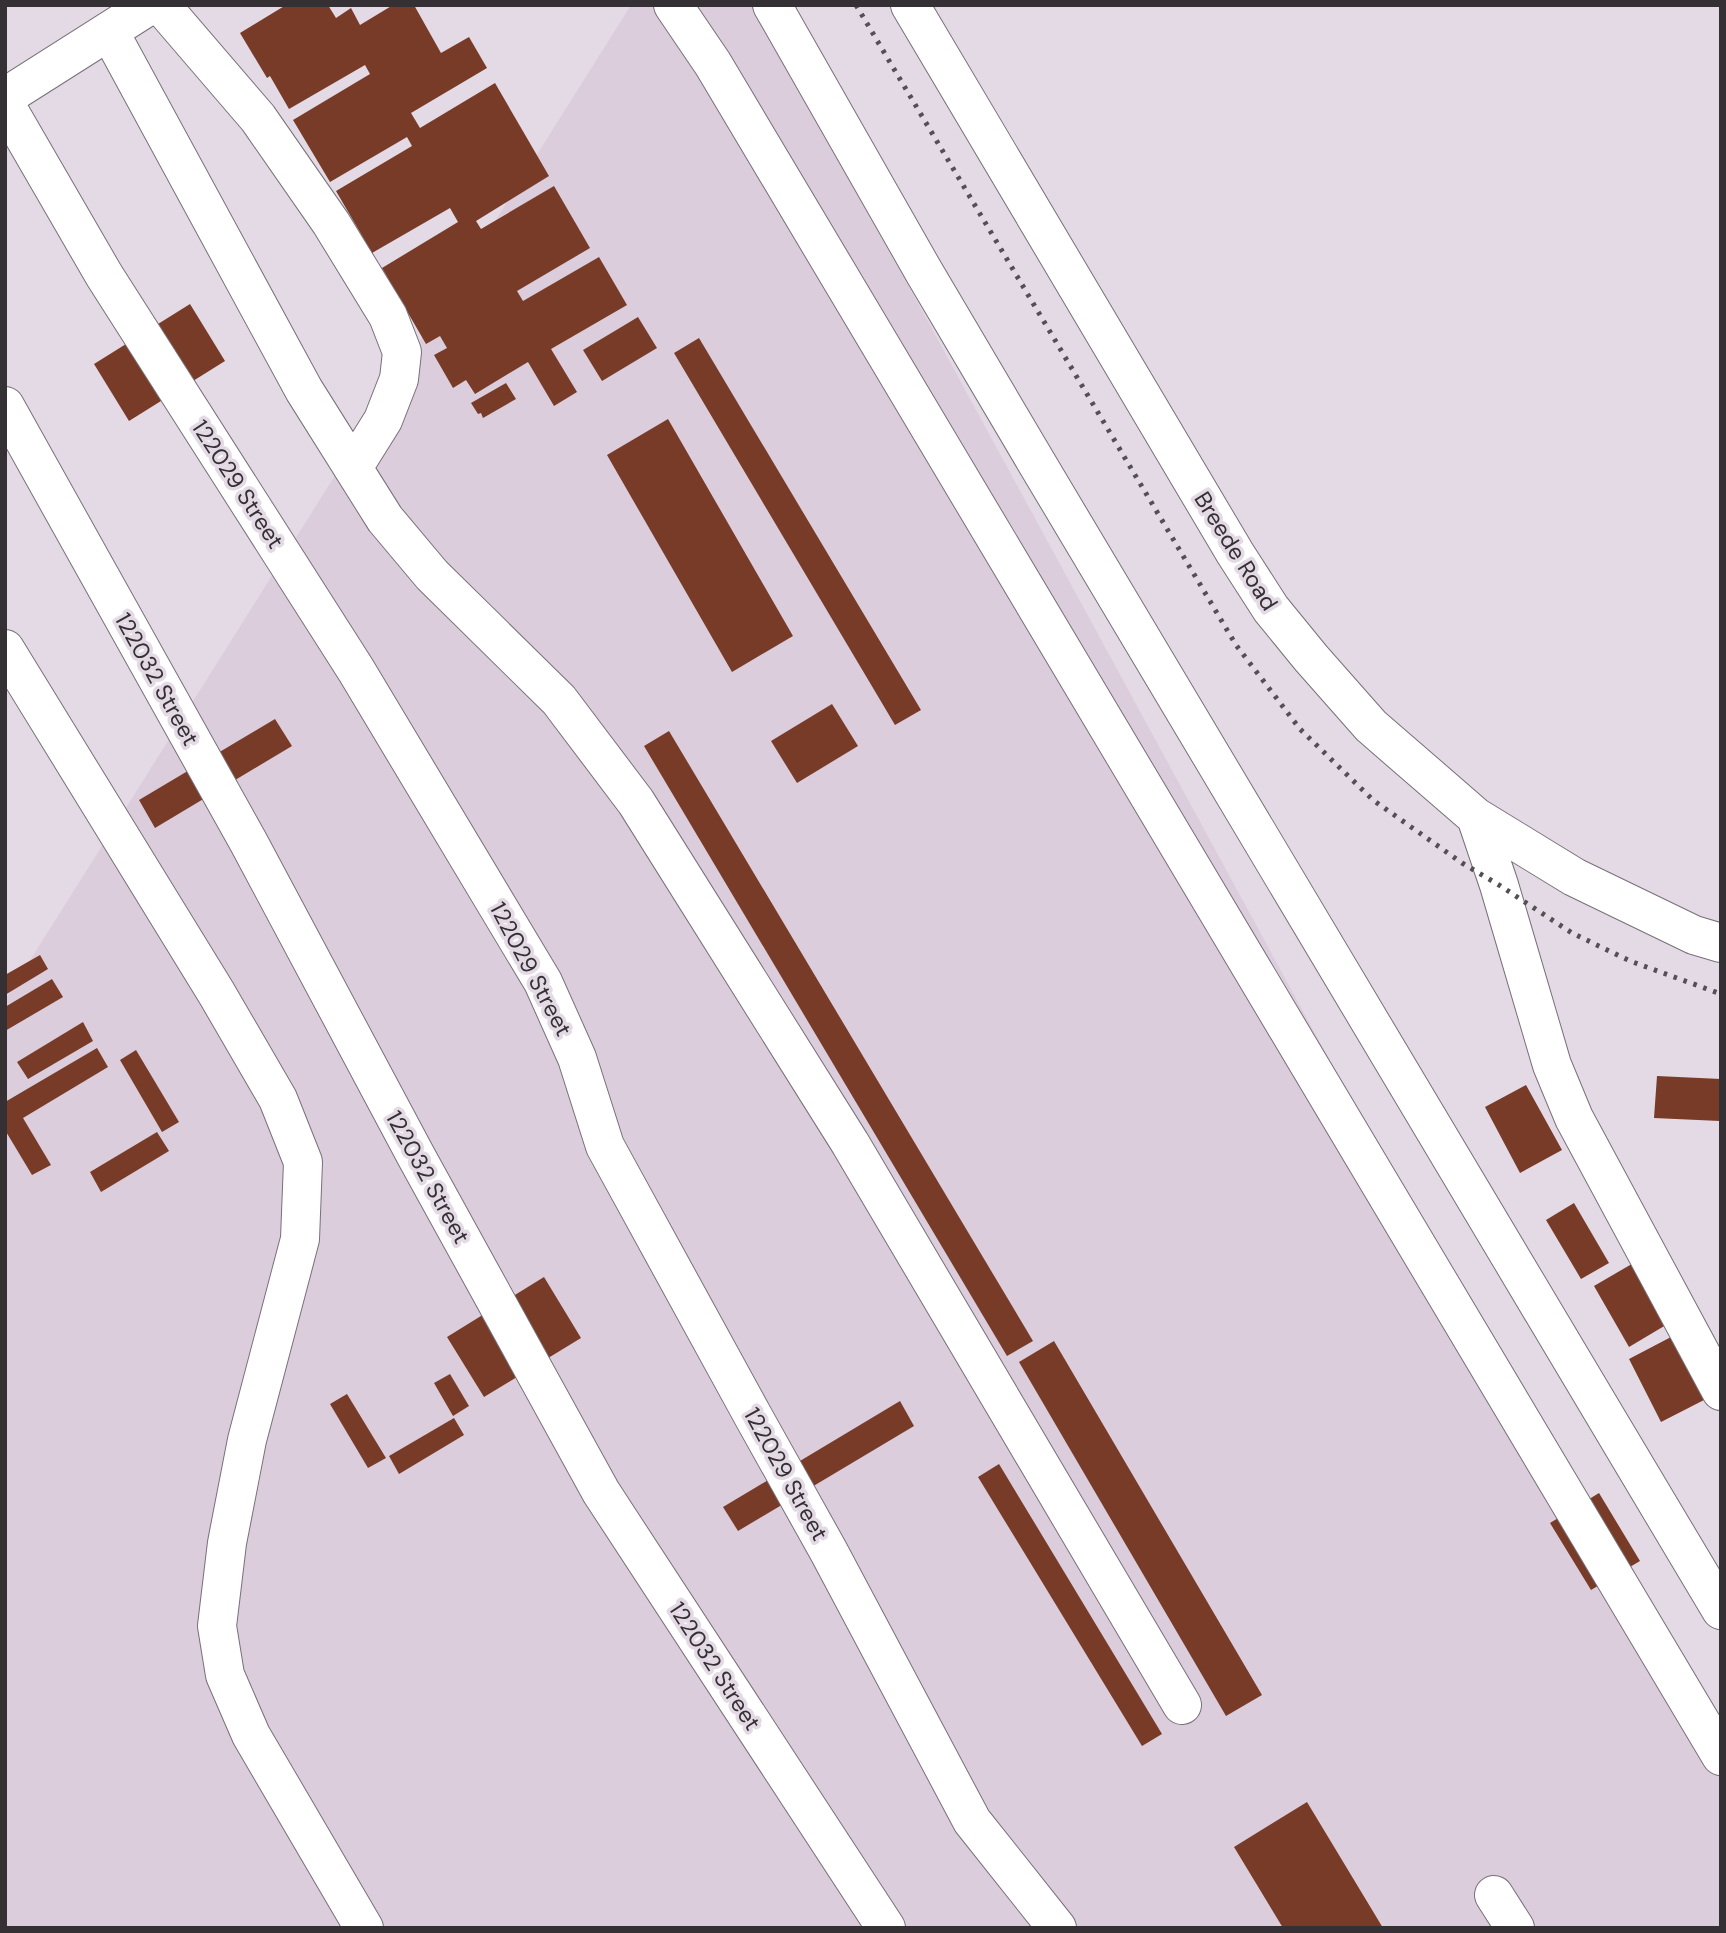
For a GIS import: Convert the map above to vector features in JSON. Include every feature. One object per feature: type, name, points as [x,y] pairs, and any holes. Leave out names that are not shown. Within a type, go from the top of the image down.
[{"type":"street","points":[[5,97],[150,5]]},
{"type":"street","points":[[161,5],[258,118],[331,223],[388,316],[402,352],[399,379],[383,420],[353,468]]},
{"type":"street","points":[[673,5],[713,64],[1721,1756]]},
{"type":"street","points":[[772,5],[1028,448],[1721,1611]]},
{"type":"street","name":"Breede Road","points":[[910,5],[1214,517],[1271,609],[1311,659],[1371,726],[1476,817],[1574,877],[1694,935],[1721,943]]},
{"type":"street","points":[[109,31],[304,390],[385,519],[432,575],[559,700],[636,802],[850,1143],[1182,1704]]},
{"type":"street","name":"122029 Street","points":[[5,104],[104,275],[356,670],[543,982],[577,1058],[605,1146],[829,1552],[972,1821],[1057,1928]]},
{"type":"street","name":"122032 Street","points":[[5,406],[248,843],[601,1492],[886,1928]]},
{"type":"street","points":[[5,649],[278,1099],[303,1163],[300,1239],[247,1440],[227,1543],[217,1626],[225,1675],[251,1735],[364,1928]]},
{"type":"street","points":[[1476,817],[1552,1065],[1574,1118],[1719,1384]]},
{"type":"street","points":[[1494,1895],[1515,1928]]},
{"type":"shaded area","points":[[631,5],[756,5],[1721,1780],[1721,1928],[5,1928],[5,1000]]},
{"type":"building","points":[[286,5],[328,5],[336,18],[351,8],[360,25],[393,5],[414,5],[441,53],[469,37],[487,68],[411,113],[420,128],[495,83],[549,176],[476,221],[481,229],[554,186],[590,248],[517,291],[523,301],[599,257],[627,305],[551,349],[577,392],[554,406],[528,362],[475,394],[466,380],[453,388],[434,355],[447,348],[440,336],[426,344],[382,268],[458,222],[450,208],[372,253],[336,191],[412,146],[407,137],[330,182],[293,120],[370,74],[365,65],[289,109],[240,33]]},
{"type":"building","points":[[190,304],[225,361],[129,421],[94,364]]},
{"type":"building","points":[[638,317],[657,348],[602,381],[583,350]]},
{"type":"building","points":[[699,338],[921,710],[895,725],[674,353]]},
{"type":"building","points":[[506,383],[516,399],[483,418],[471,403]]},
{"type":"building","points":[[668,419],[793,636],[732,672],[607,455]]},
{"type":"building","points":[[832,704],[858,746],[797,783],[771,741]]},
{"type":"building","points":[[275,719],[292,746],[155,828],[139,800]]},
{"type":"building","points":[[669,731],[1033,1341],[1007,1356],[644,746]]},
{"type":"building","points":[[40,955],[48,969],[5,995],[5,975]]},
{"type":"building","points":[[52,979],[63,997],[5,1031],[5,1007]]},
{"type":"building","points":[[83,1022],[93,1041],[28,1079],[17,1062]]},
{"type":"building","points":[[97,1048],[108,1067],[23,1118],[51,1165],[32,1175],[5,1130],[5,1102]]},
{"type":"building","points":[[136,1050],[179,1122],[162,1132],[120,1060]]},
{"type":"building","points":[[1657,1076],[1721,1079],[1720,1121],[1654,1118]]},
{"type":"building","points":[[1526,1085],[1562,1150],[1520,1173],[1485,1107]]},
{"type":"building","points":[[157,1132],[169,1151],[101,1192],[90,1172]]},
{"type":"building","points":[[1574,1203],[1609,1263],[1581,1279],[1546,1220]]},
{"type":"building","points":[[1642,1258],[1676,1319],[1629,1347],[1594,1286]]},
{"type":"building","points":[[544,1277],[581,1338],[484,1397],[447,1337]]},
{"type":"building","points":[[1671,1337],[1704,1400],[1661,1422],[1629,1359]]},
{"type":"building","points":[[1054,1341],[1262,1695],[1226,1716],[1019,1362]]},
{"type":"building","points":[[450,1374],[469,1406],[453,1416],[434,1383]]},
{"type":"building","points":[[347,1394],[386,1458],[368,1468],[330,1404]]},
{"type":"building","points":[[900,1401],[914,1426],[738,1531],[723,1507]]},
{"type":"building","points":[[454,1418],[464,1435],[399,1474],[389,1456]]},
{"type":"building","points":[[999,1464],[1162,1734],[1142,1746],[978,1477]]},
{"type":"building","points":[[1599,1493],[1640,1561],[1591,1590],[1550,1523]]},
{"type":"building","points":[[1307,1802],[1383,1928],[1283,1928],[1234,1847]]},
{"type":"railway","points":[[856,5],[1236,645],[1300,729],[1373,800],[1462,863],[1572,933],[1630,961],[1721,994]]}]
